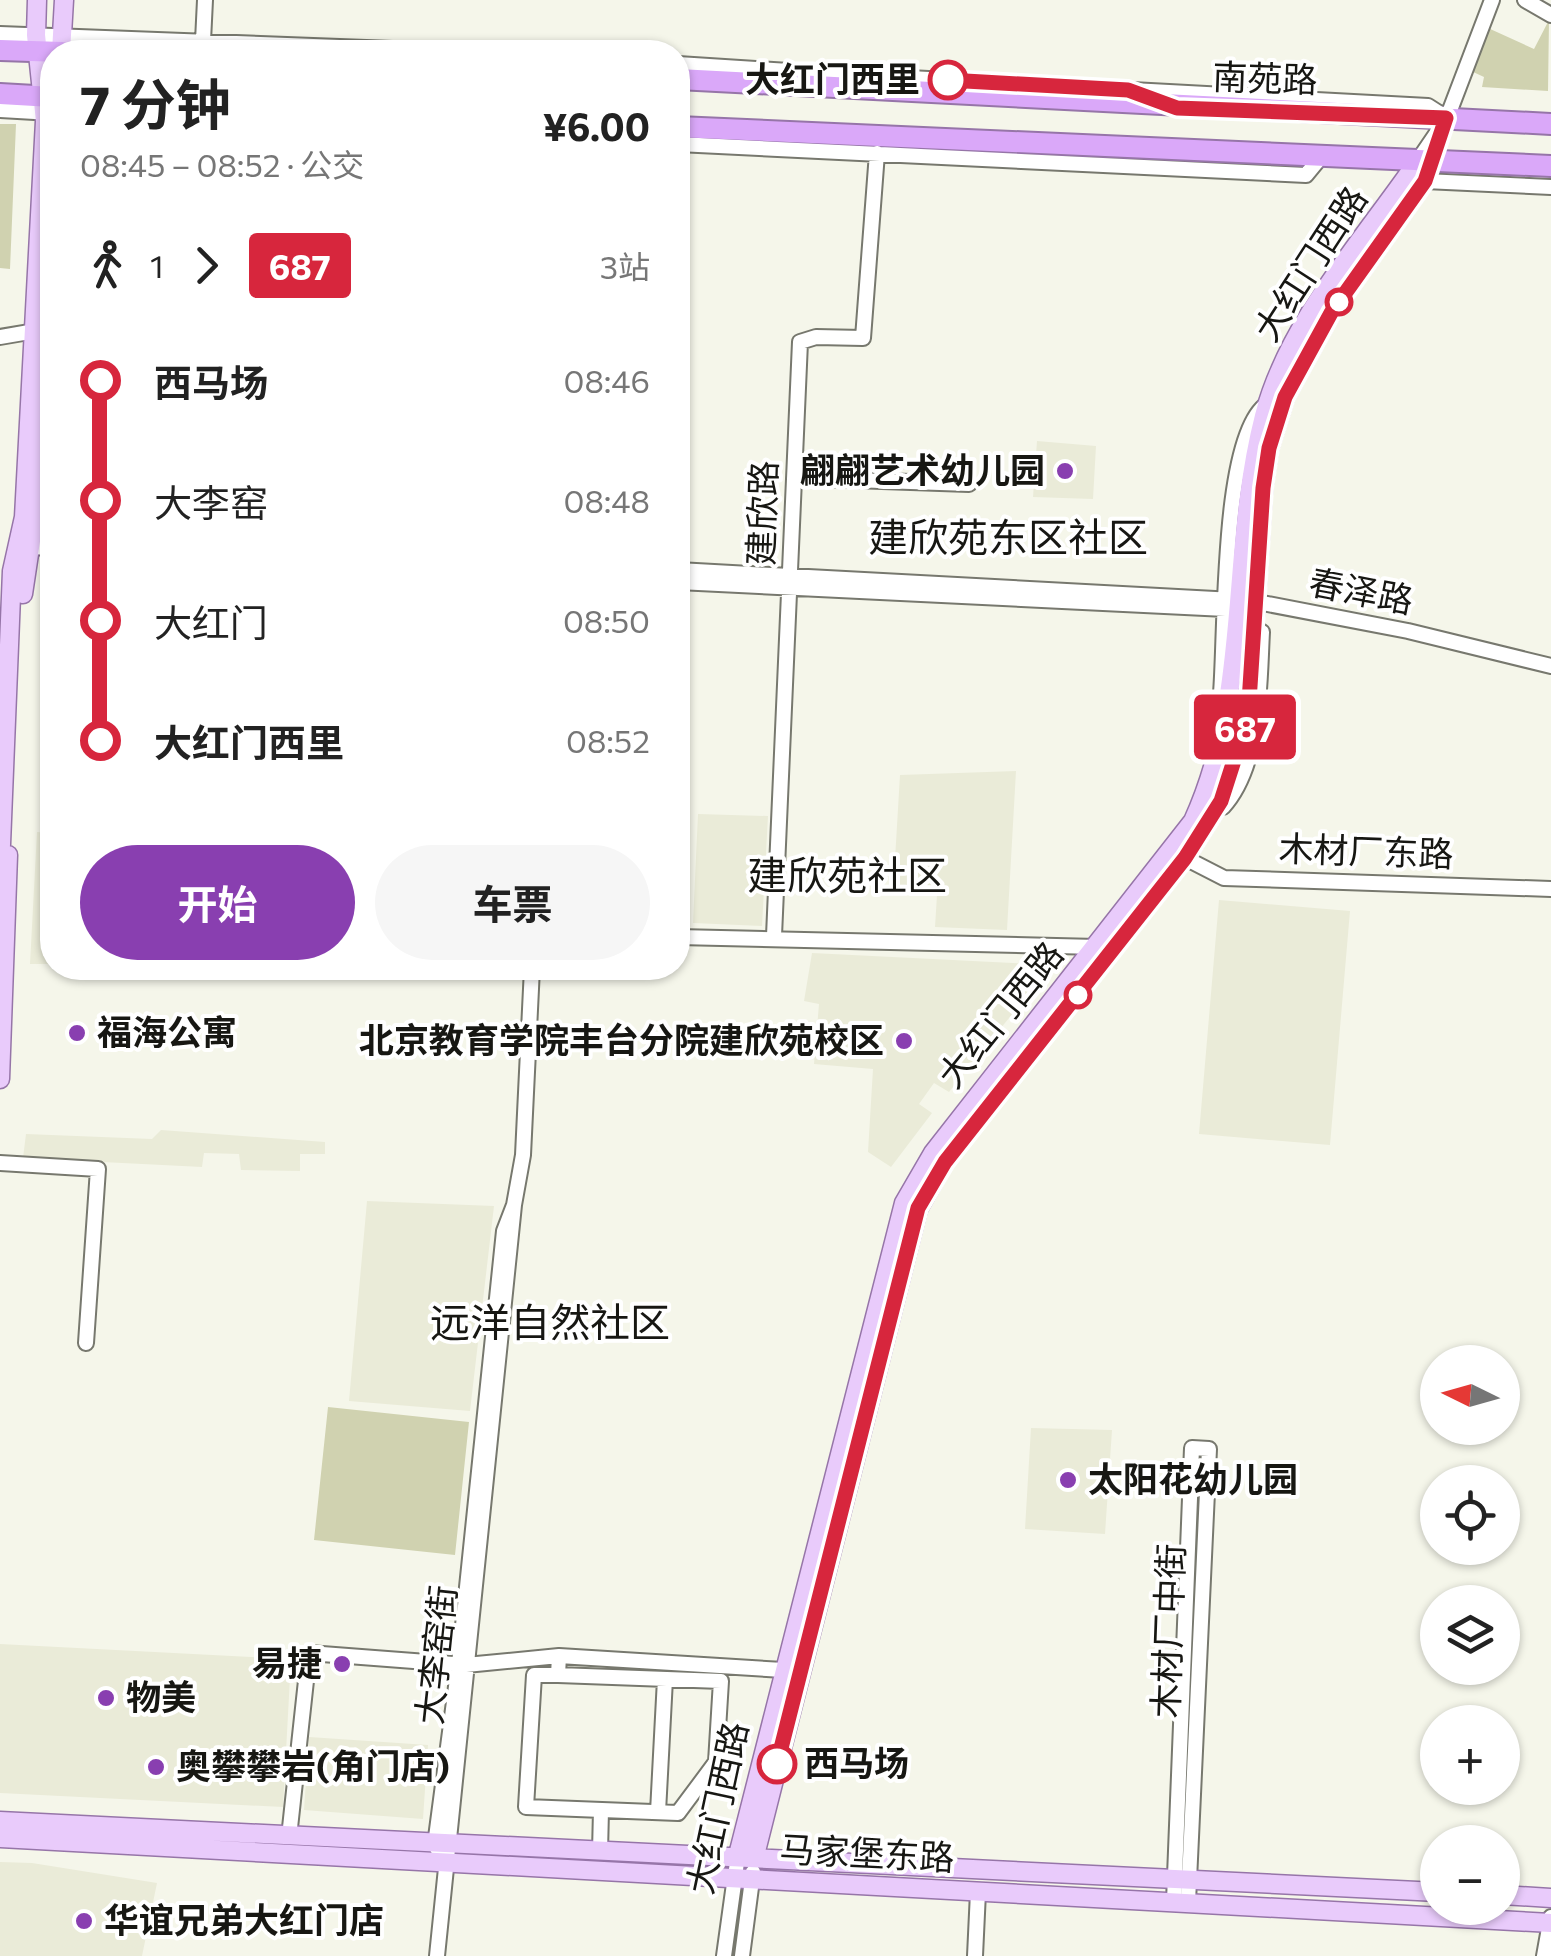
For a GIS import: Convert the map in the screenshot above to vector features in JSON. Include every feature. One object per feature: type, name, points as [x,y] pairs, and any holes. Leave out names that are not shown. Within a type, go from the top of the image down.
[{"type":"highway","points":[[2,42],[40,44]]},
{"type":"highway","name":"南苑路","points":[[690,81],[1551,124]]},
{"type":"highway","points":[[1,102],[40,105]]},
{"type":"highway","points":[[690,129],[1320,158],[1424,168],[1551,166]]},
{"type":"main road","points":[[37,0],[40,62]]},
{"type":"main road","points":[[61,40],[64,0]]},
{"type":"main road","name":"大红门西路","points":[[747,1855],[783,1670],[904,1203],[933,1152],[1193,821],[1206,792],[1228,714],[1269,448],[1285,397],[1331,313],[1424,168]]},
{"type":"main road","name":"大红门西路","points":[[747,1855],[918,1208],[945,1162],[1185,858],[1216,809],[1252,713],[1245,606],[1255,454],[1267,404],[1296,341],[1424,168]]},
{"type":"main road","points":[[0,869],[12,571],[28,539],[40,237]]},
{"type":"main road","points":[[0,1079],[22,595],[40,395]]},
{"type":"main road","name":"马家堡东路","points":[[0,1821],[288,1837],[732,1879],[1550,1923]]},
{"type":"main road","name":"马家堡东路","points":[[0,1838],[747,1855],[1420,1891]]},
{"type":"main road","points":[[1520,1897],[1551,1898]]},
{"type":"street","points":[[202,40],[205,0]]},
{"type":"street","points":[[1492,0],[1424,168],[1551,188]]},
{"type":"street","points":[[1526,0],[1551,15]]},
{"type":"street","points":[[690,65],[1428,106],[1446,118]]},
{"type":"street","points":[[846,88],[872,76]]},
{"type":"street","points":[[1128,90],[1177,108]]},
{"type":"street","points":[[690,145],[1306,175],[1320,158]]},
{"type":"street","name":"建欣路","points":[[774,936],[800,342],[816,337],[863,338],[877,153]]},
{"type":"street","points":[[0,337],[35,331]]},
{"type":"street","points":[[794,478],[970,484]]},
{"type":"street","points":[[28,539],[40,536]]},
{"type":"street","points":[[28,539],[40,544]]},
{"type":"street","name":"春泽路","points":[[690,571],[790,582]]},
{"type":"street","name":"春泽路","points":[[690,582],[790,582],[1245,606],[1408,631],[1551,670]]},
{"type":"street","name":"木材厂东路","points":[[1185,858],[1224,878],[1551,889]]},
{"type":"street","points":[[690,937],[1097,947]]},
{"type":"street","name":"大李窑街","points":[[437,1956],[443,1851],[463,1664],[514,1205],[523,1155],[531,980]]},
{"type":"street","points":[[0,1163],[98,1170],[86,1344]]},
{"type":"street","name":"木材厂中街","points":[[1181,1902],[1208,1449],[1192,1448],[1182,1879]]},
{"type":"street","points":[[288,1837],[304,1664],[309,1653],[463,1664],[559,1656],[783,1670]]},
{"type":"street","points":[[558,1675],[559,1656]]},
{"type":"street","points":[[534,1675],[665,1679],[722,1681],[716,1762],[678,1813],[526,1807],[534,1675]]},
{"type":"street","points":[[658,1812],[665,1679]]},
{"type":"street","points":[[600,1852],[601,1810]]},
{"type":"street","name":"大红门西路","points":[[724,1956],[732,1879],[747,1855]]},
{"type":"street","name":"大红门西路","points":[[742,1956],[752,1880],[747,1855]]},
{"type":"street","points":[[976,1956],[978,1892]]},
{"type":"street","points":[[1544,1956],[1551,1914]]},
{"type":"shaded area","name":"翩翩艺术幼儿园","points":[[1037,441],[1096,446],[1093,499],[1033,497]]},
{"type":"shaded area","points":[[1016,771],[1007,930],[935,927],[937,895],[893,893],[900,775]]},
{"type":"shaded area","points":[[698,814],[768,816],[762,926],[693,923]]},
{"type":"shaded area","points":[[37,832],[40,964],[30,964]]},
{"type":"shaded area","points":[[1219,900],[1350,911],[1330,1145],[1199,1134]]},
{"type":"shaded area","name":"北京教育学院丰台分院建欣苑校区","points":[[812,953],[1052,965],[949,1092],[934,1083],[919,1104],[932,1113],[891,1167],[868,1152],[873,1069],[814,1064],[819,1004],[804,1001]]},
{"type":"shaded area","points":[[161,1130],[325,1142],[325,1154],[300,1154],[300,1171],[241,1170],[239,1154],[204,1153],[202,1167],[23,1158],[26,1134],[152,1139]]},
{"type":"shaded area","points":[[367,1201],[494,1206],[470,1411],[349,1401]]},
{"type":"shaded area","name":"太阳花幼儿园","points":[[1031,1428],[1112,1430],[1105,1534],[1025,1529]]},
{"type":"shaded area","points":[[0,1644],[291,1659],[283,1807],[0,1793]]},
{"type":"shaded area","points":[[309,1737],[428,1745],[423,1819],[304,1810]]},
{"type":"shaded area","points":[[0,1862],[32,1863],[157,1883],[142,1956],[0,1956]]},
{"type":"green space","points":[[1549,20],[1548,91],[1482,87],[1484,77],[1471,71],[1488,28],[1534,49]]},
{"type":"green space","points":[[0,124],[16,124],[10,269],[0,268]]},
{"type":"green space","points":[[328,1407],[469,1422],[455,1555],[314,1540]]},
{"type":"bus line","name":"687","points":[[777,1764],[918,1208],[945,1162],[1185,858],[1221,801],[1248,717],[1254,674],[1252,601],[1263,488],[1269,448],[1285,397],[1308,348],[1425,181],[1446,118],[1177,108],[1128,90],[948,80]]},
{"type":"place","name":"大红门西里","points":[[948,80]]},
{"type":"place","name":"翩翩艺术幼儿园","points":[[1065,471]]},
{"type":"place","name":"福海公寓","points":[[77,1033]]},
{"type":"place","name":"北京教育学院丰台分院建欣苑校区","points":[[904,1041]]},
{"type":"place","name":"太阳花幼儿园","points":[[1068,1480]]},
{"type":"place","name":"易捷","points":[[342,1664]]},
{"type":"place","name":"物美","points":[[106,1698]]},
{"type":"place","name":"西马场","points":[[777,1764]]},
{"type":"place","name":"奥攀攀岩(角门店)","points":[[156,1767]]},
{"type":"place","name":"华谊兄弟大红门店","points":[[84,1921]]},
{"type":"district","name":"建欣苑东区社区","points":[[1008,538]]},
{"type":"district","name":"建欣苑社区","points":[[847,876]]},
{"type":"district","name":"远洋自然社区","points":[[550,1323]]}]
